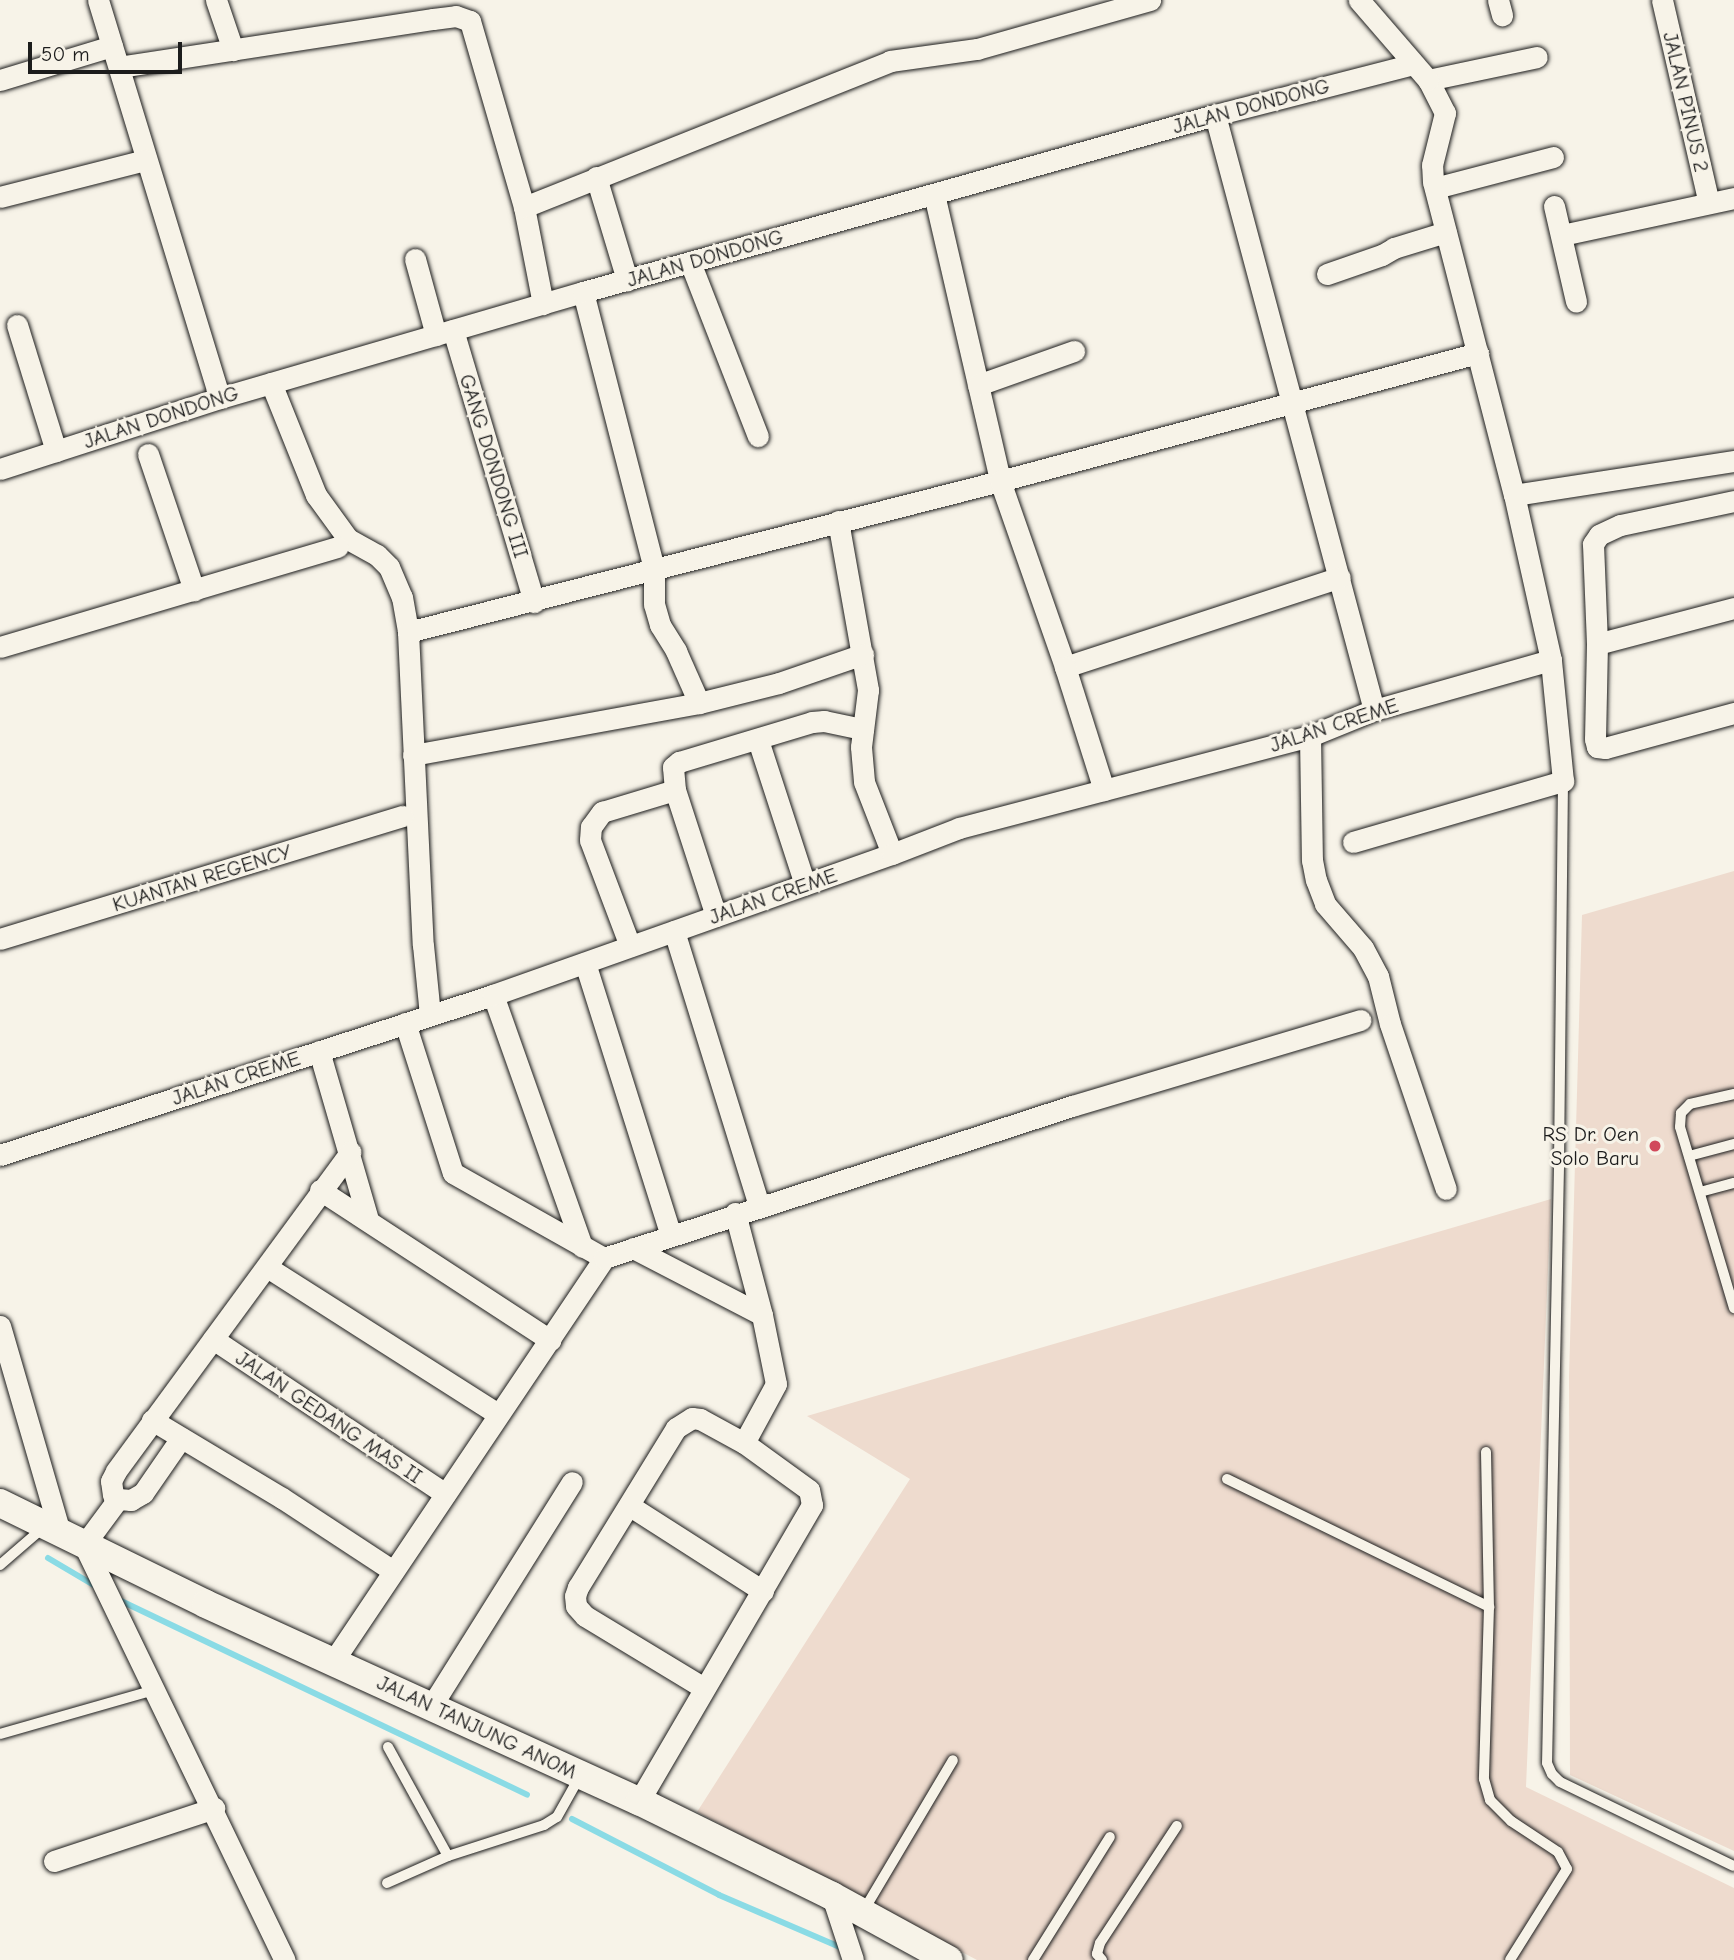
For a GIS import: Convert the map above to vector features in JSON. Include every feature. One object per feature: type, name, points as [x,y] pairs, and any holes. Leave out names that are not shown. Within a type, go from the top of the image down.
[{"type":"main road","name":"JALAN TANJUNG ANOM","points":[[0,1503],[580,1776],[639,1801],[832,1896],[949,1960]]},
{"type":"street","points":[[98,0],[220,398]]},
{"type":"street","points":[[216,0],[233,50]]},
{"type":"street","points":[[524,206],[890,61],[977,49],[1150,0]]},
{"type":"street","points":[[1353,842],[1563,782],[1551,660],[1514,495],[1435,188],[1432,165],[1445,114],[1428,80],[1359,0]]},
{"type":"street","name":"JALAN PINUS 2","points":[[1662,0],[1709,203]]},
{"type":"street","points":[[119,67],[456,16],[470,21],[524,206],[543,304]]},
{"type":"street","points":[[0,80],[112,46]]},
{"type":"street","points":[[1428,80],[1537,57]]},
{"type":"street","name":"JALAN DONDONG","points":[[0,469],[220,398],[627,279],[1215,115],[1414,64]]},
{"type":"street","points":[[1215,115],[1374,710]]},
{"type":"street","points":[[1435,188],[1553,157]]},
{"type":"street","points":[[0,197],[145,160]]},
{"type":"street","points":[[596,177],[627,279]]},
{"type":"street","points":[[934,194],[1000,481],[1065,667],[1104,790]]},
{"type":"street","points":[[1562,235],[1734,198]]},
{"type":"street","points":[[1554,206],[1576,301]]},
{"type":"street","points":[[1327,274],[1382,255],[1394,248],[1446,232]]},
{"type":"street","name":"GANG DONDONG III","points":[[415,260],[445,332],[534,601]]},
{"type":"street","points":[[690,262],[758,436]]},
{"type":"street","points":[[583,292],[654,569],[654,604],[660,625],[699,703]]},
{"type":"street","points":[[17,325],[55,451]]},
{"type":"street","points":[[978,386],[1074,351]]},
{"type":"street","points":[[408,632],[1000,481],[1478,353]]},
{"type":"street","points":[[271,383],[316,495],[348,539],[377,555],[389,567],[402,597],[408,632],[430,1015]]},
{"type":"street","points":[[148,454],[194,590]]},
{"type":"street","points":[[1514,495],[1734,461]]},
{"type":"street","points":[[1734,501],[1620,525],[1599,535],[1593,544],[1597,747],[1605,748],[1734,713]]},
{"type":"street","points":[[838,521],[868,690],[863,729],[864,782],[892,855]]},
{"type":"street","points":[[0,647],[338,547]]},
{"type":"street","points":[[1065,667],[1340,577]]},
{"type":"street","points":[[1597,645],[1734,608]]},
{"type":"street","points":[[413,755],[699,703],[779,683],[863,654]]},
{"type":"street","name":"JALAN CREME","points":[[0,1155],[493,995],[892,855],[960,828],[1310,736],[1374,710],[1551,660]]},
{"type":"street","points":[[716,916],[675,790],[672,773],[675,764],[812,722],[824,721],[863,729]]},
{"type":"street","points":[[1310,736],[1312,860],[1316,880],[1325,904],[1363,948],[1378,976],[1390,1024],[1446,1189]]},
{"type":"street","points":[[758,740],[805,885]]},
{"type":"street","points":[[630,946],[590,840],[590,827],[602,812],[675,790]]},
{"type":"street","name":"KUANTAN REGENCY","points":[[0,939],[404,816]]},
{"type":"street","points":[[674,931],[759,1205]]},
{"type":"street","points":[[585,963],[671,1235]]},
{"type":"street","points":[[493,995],[582,1247]]},
{"type":"street","points":[[334,1660],[604,1258],[759,1205],[1072,1106],[1360,1020]]},
{"type":"street","points":[[405,1023],[453,1173],[604,1258]]},
{"type":"street","points":[[319,1051],[368,1220]]},
{"type":"street","points":[[118,1499],[111,1491],[111,1481],[152,1420],[350,1152]]},
{"type":"street","points":[[320,1190],[550,1340]]},
{"type":"street","points":[[735,1213],[762,1315],[776,1384],[744,1443]]},
{"type":"street","points":[[633,1248],[762,1315]]},
{"type":"street","points":[[267,1267],[498,1415]]},
{"type":"street","points":[[0,1326],[63,1534],[98,1579],[214,1808],[285,1960]]},
{"type":"street","name":"JALAN GEDANG MAS II","points":[[213,1339],[445,1494]]},
{"type":"street","points":[[639,1801],[810,1511],[812,1497],[809,1490],[744,1443],[700,1419],[684,1421],[578,1587],[576,1606],[585,1616],[704,1688]]},
{"type":"street","points":[[152,1420],[282,1498],[393,1571]]},
{"type":"street","points":[[63,1534],[118,1499],[131,1500],[143,1493],[181,1438]]},
{"type":"street","points":[[432,1706],[572,1482]]},
{"type":"street","points":[[630,1506],[762,1591]]},
{"type":"street","points":[[54,1861],[214,1808]]},
{"type":"street","points":[[832,1896],[852,1960]]},
{"type":"lane","points":[[1563,782],[1560,1126],[1547,1763],[1560,1782],[1734,1866]]},
{"type":"lane","points":[[1734,1094],[1689,1104],[1681,1113],[1680,1127],[1734,1308]]},
{"type":"lane","points":[[1689,1156],[1734,1144]]},
{"type":"lane","points":[[1700,1192],[1734,1183]]},
{"type":"lane","points":[[1486,1452],[1489,1607],[1483,1779],[1490,1800],[1511,1821],[1558,1852],[1567,1869],[1510,1960]]},
{"type":"lane","points":[[1227,1479],[1489,1607]]},
{"type":"lane","points":[[0,1566],[63,1534]]},
{"type":"lane","points":[[0,1734],[154,1690]]},
{"type":"lane","points":[[388,1747],[448,1856]]},
{"type":"lane","points":[[862,1913],[953,1760]]},
{"type":"lane","points":[[387,1883],[448,1856],[544,1825],[557,1817],[580,1776]]},
{"type":"lane","points":[[1102,1960],[1097,1954],[1100,1943],[1177,1826]]},
{"type":"lane","points":[[1033,1960],[1110,1837]]},
{"type":"shaded area","name":"RS Dr. Oen Solo Baru","points":[[1734,871],[1734,1851],[1570,1775],[1569,1377],[1582,915]]},
{"type":"shaded area","points":[[1551,1199],[1526,1787],[1734,1888],[1734,1960],[977,1960],[697,1812],[910,1479],[807,1416]]},
{"type":"waterway","points":[[48,1558],[97,1587]]},
{"type":"waterway","points":[[119,1600],[527,1795]]},
{"type":"waterway","points":[[572,1819],[719,1895],[842,1948]]},
{"type":"place","name":"RS Dr. Oen Solo Baru","points":[[1655,1146]]}]
